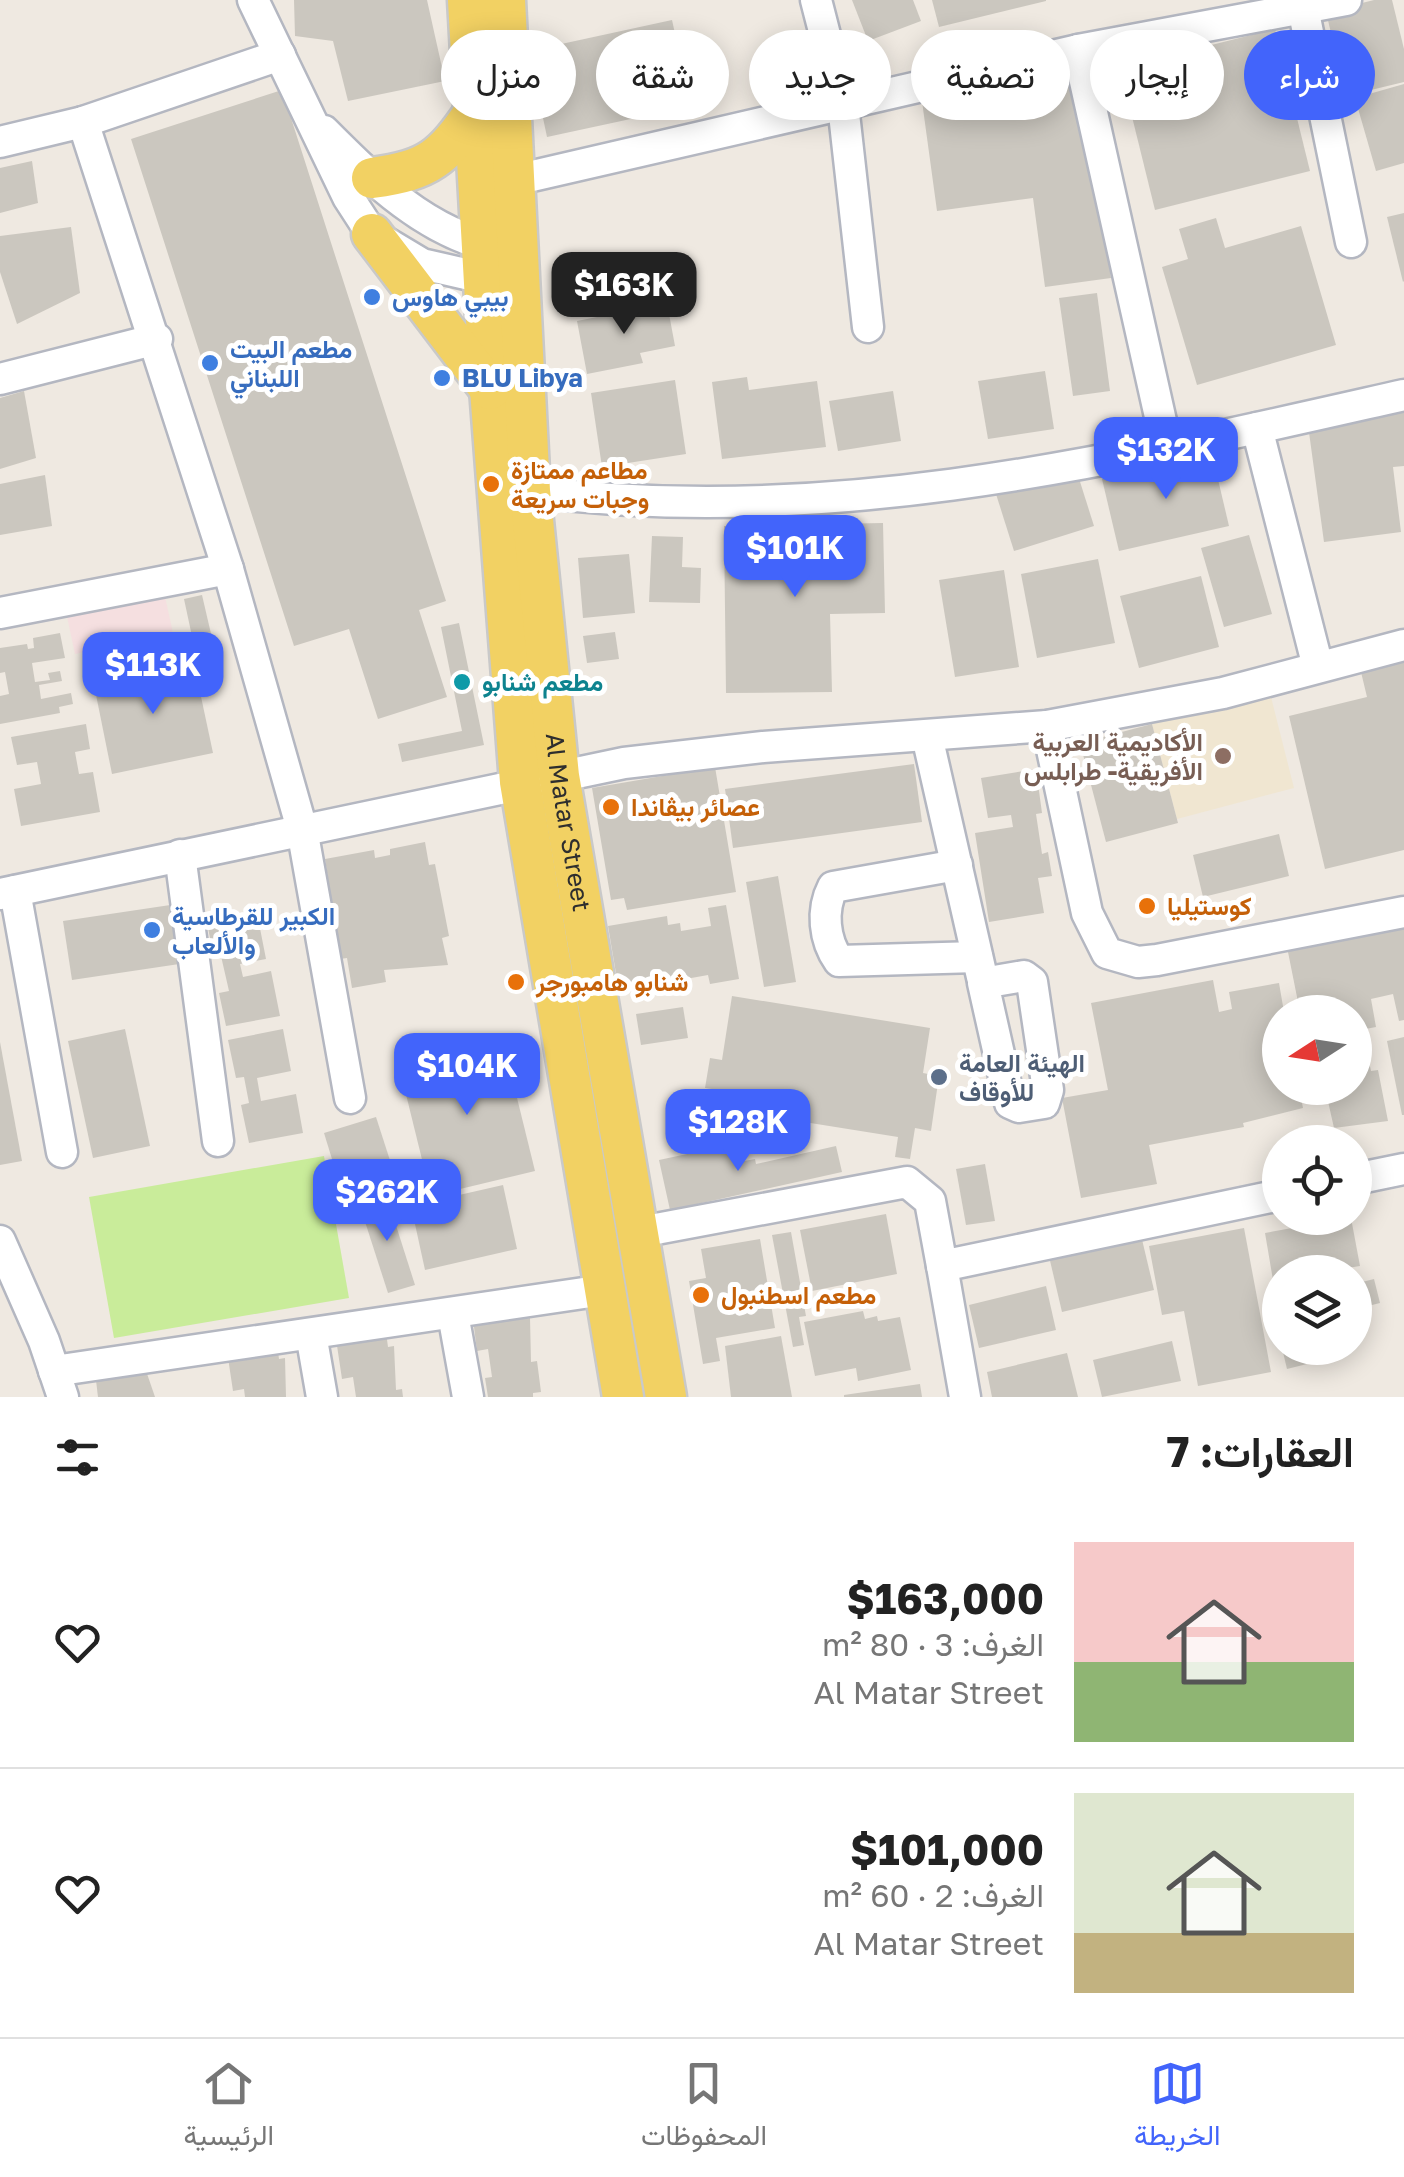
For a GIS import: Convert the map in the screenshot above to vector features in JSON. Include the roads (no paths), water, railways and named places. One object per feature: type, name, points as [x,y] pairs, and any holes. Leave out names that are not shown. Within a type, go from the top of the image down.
[{"type":"main road","name":"Al Matar Street","points":[[468,0],[470,30]]},
{"type":"main road","name":"Al Matar Street","points":[[505,0],[515,180],[501,265],[490,388],[604,1290],[623,1397]]},
{"type":"main road","points":[[372,178],[415,172],[431,164],[468,120]]},
{"type":"main road","name":"Al Matar Street","points":[[478,120],[530,491],[539,779],[640,1232],[666,1397]]},
{"type":"main road","points":[[372,234],[490,388]]},
{"type":"street","points":[[253,0],[348,197],[372,234],[422,264],[501,265]]},
{"type":"street","points":[[816,0],[824,30]]},
{"type":"street","points":[[891,94],[1078,50],[1346,0]]},
{"type":"street","points":[[1304,8],[1351,242]]},
{"type":"street","points":[[1078,50],[1167,448]]},
{"type":"street","points":[[0,142],[84,122],[280,55]]},
{"type":"street","points":[[311,119],[372,178],[437,227],[501,265]]},
{"type":"street","points":[[515,180],[778,120]]},
{"type":"street","points":[[846,120],[868,327]]},
{"type":"street","points":[[84,122],[157,338],[302,828],[350,1098]]},
{"type":"street","points":[[0,379],[157,338]]},
{"type":"street","points":[[530,491],[608,501],[687,502],[912,491],[1003,481],[1404,396]]},
{"type":"street","points":[[1258,428],[1318,667]]},
{"type":"street","points":[[0,613],[228,569]]},
{"type":"street","points":[[62,1152],[8,892],[539,779],[686,754],[1047,726],[1223,693],[1404,645]]},
{"type":"street","points":[[1047,726],[1087,913],[1106,952],[1138,962],[1157,960],[1404,912]]},
{"type":"street","points":[[928,736],[980,970],[839,961],[830,948],[824,904],[833,887],[956,866]]},
{"type":"street","points":[[180,855],[218,1141]]},
{"type":"street","points":[[1372,1175],[1404,1168]]},
{"type":"street","points":[[640,1232],[907,1182],[930,1201],[964,1397]]},
{"type":"street","points":[[942,1266],[1262,1199]]},
{"type":"street","points":[[0,1241],[58,1384],[311,1334],[604,1290]]},
{"type":"street","points":[[454,1314],[468,1397]]},
{"type":"street","points":[[311,1334],[322,1397]]},
{"type":"place","name":"بيبي هاوس","points":[[372,297]]},
{"type":"place","name":"مطعم البيت اللبناني","points":[[210,363]]},
{"type":"place","name":"BLU Libya","points":[[442,378]]},
{"type":"place","name":"مطاعم ممتازة وجبات سريعة","points":[[491,484]]},
{"type":"place","name":"مطعم شنابو","points":[[462,682]]},
{"type":"place","name":"الأكاديمية العربية الأفريقية- طرابلس","points":[[1223,756]]},
{"type":"place","name":"عصائر بيڤاندا","points":[[611,807]]},
{"type":"place","name":"كوستيليا","points":[[1147,906]]},
{"type":"place","name":"الكبير للقرطاسية والألعاب","points":[[152,930]]},
{"type":"place","name":"شنابو هامبورجر","points":[[516,982]]},
{"type":"place","name":"الهيئة العامة للأوقاف","points":[[939,1077]]},
{"type":"place","name":"مطعم اسطنبول","points":[[701,1295]]}]
